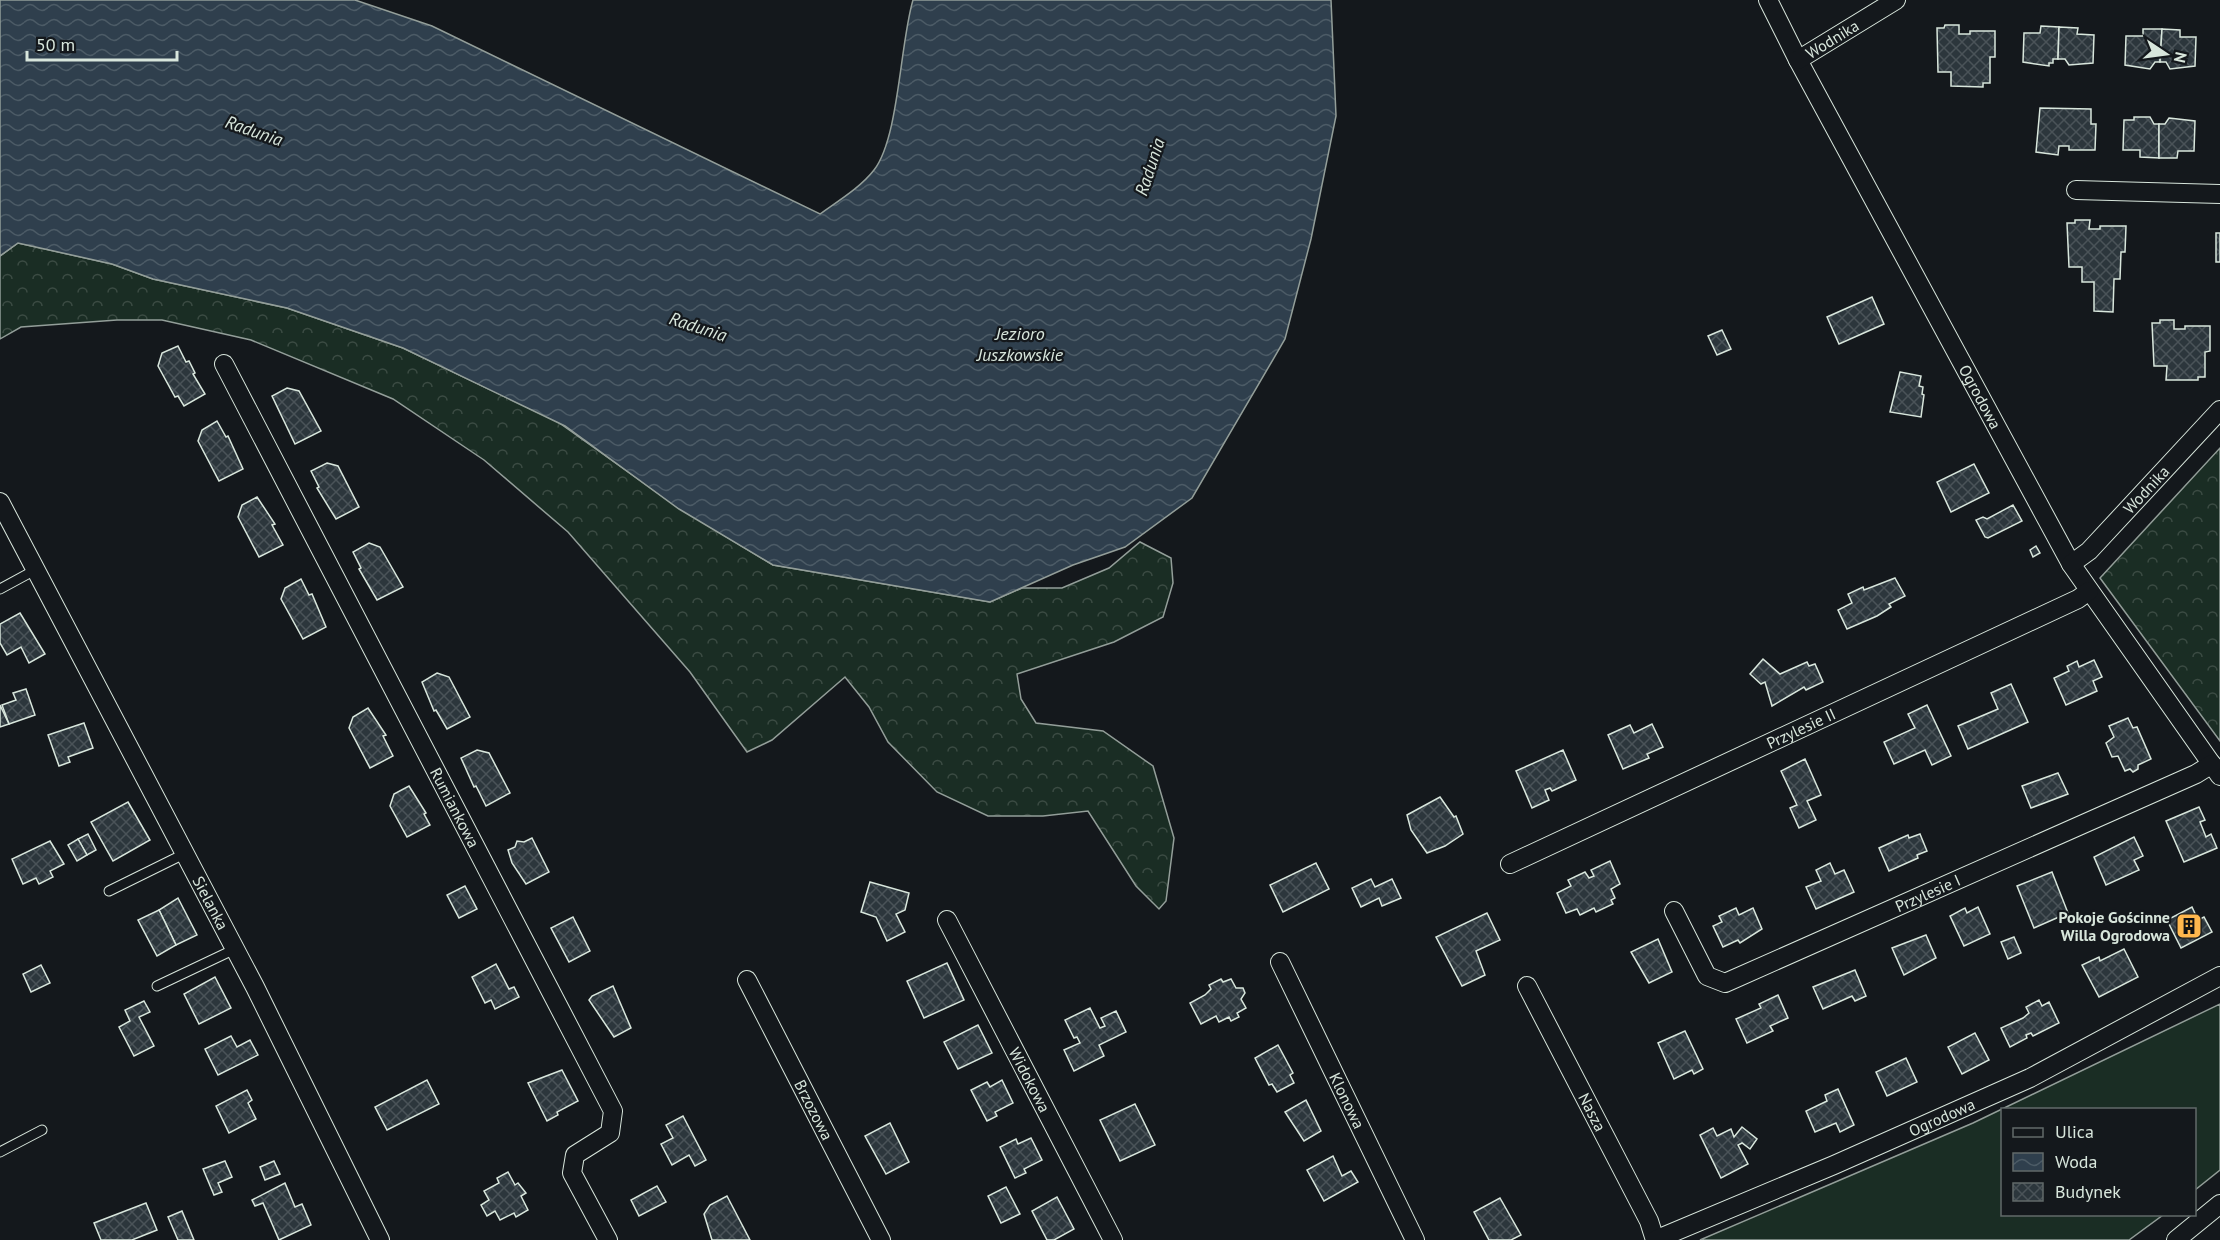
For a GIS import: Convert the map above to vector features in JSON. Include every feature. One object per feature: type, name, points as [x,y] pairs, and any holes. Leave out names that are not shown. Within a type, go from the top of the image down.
[{"type":"street","name":"Ogrodowa","points":[[1768,0],[1798,60],[2071,564],[2216,770]]},
{"type":"street","name":"Wodnika","points":[[1798,60],[1896,0]]},
{"type":"street","points":[[2076,190],[2220,194]]},
{"type":"street","name":"Rumiankowa","points":[[224,364],[614,1111],[610,1134],[575,1155],[572,1173],[608,1240]]},
{"type":"street","name":"Wodnika","points":[[2071,564],[2089,551],[2220,410]]},
{"type":"street","name":"Sielanka","points":[[0,502],[235,949],[381,1240]]},
{"type":"street","name":"Przylesie II","points":[[1510,864],[2078,600],[2089,591]]},
{"type":"street","name":"Przylesie I","points":[[1674,911],[1707,976],[1725,983],[2196,774],[2216,770]]},
{"type":"street","name":"Widokowa","points":[[947,920],[1113,1240]]},
{"type":"street","name":"Klonowa","points":[[1280,962],[1415,1240]]},
{"type":"street","name":"Ogrodowa","points":[[1655,1240],[1834,1165],[2030,1078],[2220,976]]},
{"type":"street","name":"Brzozowa","points":[[747,980],[881,1240]]},
{"type":"street","name":"Nasza","points":[[1527,986],[1649,1221],[1655,1240]]},
{"type":"street","points":[[2176,1240],[2220,1204]]},
{"type":"lane","points":[[0,589],[35,570]]},
{"type":"lane","points":[[109,891],[184,854]]},
{"type":"lane","points":[[157,986],[235,949]]},
{"type":"lane","points":[[0,1152],[42,1130]]},
{"type":"green space","points":[[18,243],[112,264],[153,279],[287,308],[403,348],[558,422],[679,508],[773,565],[990,602],[1022,588],[1062,588],[1109,568],[1140,542],[1171,558],[1173,583],[1163,617],[1114,642],[1017,674],[1021,699],[1036,723],[1103,731],[1153,766],[1174,838],[1166,901],[1159,909],[1136,886],[1088,811],[1043,816],[988,816],[937,792],[888,742],[869,707],[845,677],[772,740],[747,752],[690,672],[568,532],[484,460],[393,399],[251,340],[162,320],[117,320],[21,327],[0,339],[0,256]]},
{"type":"green space","points":[[2220,448],[2220,741],[2100,578]]},
{"type":"green space","points":[[2220,1004],[2220,1170],[2196,1189],[2196,1108],[2004,1108]]},
{"type":"green space","points":[[2001,1110],[2001,1216],[2162,1216],[2129,1240],[1700,1240]]},
{"type":"water","name":"Jezioro Juszkowskie","points":[[0,0],[355,0],[432,26],[820,214],[863,182],[874,170],[882,155],[894,113],[913,0],[1331,0],[1336,116],[1311,239],[1285,339],[1192,498],[1125,547],[1073,565],[990,602],[773,565],[679,509],[565,426],[403,348],[287,308],[153,279],[112,264],[18,243],[0,256]]},
{"type":"building","points":[[1945,25],[1959,25],[1959,34],[1970,34],[1970,31],[1995,31],[1995,57],[1990,57],[1990,83],[1983,83],[1983,87],[1951,86],[1951,72],[1938,72],[1937,28],[1944,28]]},
{"type":"building","points":[[2041,26],[2059,27],[2058,59],[2053,59],[2053,63],[2049,63],[2049,66],[2023,62],[2024,33],[2040,33]]},
{"type":"building","points":[[2059,27],[2078,28],[2077,34],[2094,35],[2093,63],[2069,65],[2065,59],[2058,59]]},
{"type":"building","points":[[2143,29],[2162,29],[2160,62],[2155,62],[2150,69],[2125,65],[2126,36],[2143,36]]},
{"type":"building","points":[[2162,29],[2180,30],[2180,37],[2196,37],[2195,66],[2170,69],[2166,62],[2160,62]]},
{"type":"building","points":[[2040,108],[2091,109],[2091,124],[2096,124],[2095,150],[2069,150],[2069,146],[2059,146],[2058,155],[2036,152]]},
{"type":"building","points":[[2134,117],[2150,117],[2154,124],[2159,124],[2159,158],[2140,157],[2140,150],[2123,150],[2124,120],[2134,120]]},
{"type":"building","points":[[2169,118],[2195,121],[2194,151],[2178,151],[2177,158],[2159,158],[2159,124],[2165,124]]},
{"type":"building","points":[[2075,220],[2090,220],[2089,229],[2100,229],[2100,226],[2126,226],[2125,252],[2121,252],[2120,279],[2114,279],[2113,312],[2094,311],[2094,282],[2082,282],[2082,267],[2069,267],[2067,223],[2075,223]]},
{"type":"building","points":[[2216,233],[2220,233],[2220,262],[2216,262]]},
{"type":"building","points":[[1872,297],[1884,324],[1839,344],[1827,317]]},
{"type":"building","points":[[2160,320],[2174,320],[2174,329],[2185,329],[2185,326],[2210,326],[2210,351],[2205,352],[2205,377],[2198,377],[2198,380],[2166,380],[2167,366],[2154,366],[2152,323],[2160,323]]},
{"type":"building","points":[[1722,330],[1731,349],[1717,355],[1708,336]]},
{"type":"building","points":[[178,346],[186,362],[189,361],[195,373],[193,374],[205,394],[184,406],[178,396],[175,397],[158,366],[162,353]]},
{"type":"building","points":[[1900,372],[1921,376],[1919,386],[1923,387],[1922,394],[1924,395],[1921,417],[1890,412]]},
{"type":"building","points":[[287,388],[299,391],[321,431],[295,444],[272,396]]},
{"type":"building","points":[[217,421],[226,437],[228,436],[243,469],[219,481],[198,441],[202,430]]},
{"type":"building","points":[[327,463],[338,466],[359,507],[336,519],[317,488],[319,487],[311,471]]},
{"type":"building","points":[[1974,464],[1989,493],[1951,512],[1937,482]]},
{"type":"building","points":[[257,497],[275,524],[272,525],[283,545],[259,557],[238,517],[242,505]]},
{"type":"building","points":[[2013,505],[2022,521],[1988,538],[1985,537],[1976,520],[1983,517],[1987,519]]},
{"type":"building","points":[[369,543],[380,547],[403,587],[377,600],[359,569],[361,568],[353,552]]},
{"type":"building","points":[[2036,546],[2040,553],[2033,557],[2030,550]]},
{"type":"building","points":[[1895,578],[1905,596],[1889,604],[1891,607],[1877,616],[1847,629],[1838,610],[1852,603],[1848,594]]},
{"type":"building","points":[[301,579],[309,595],[312,594],[326,627],[303,639],[281,599],[285,588]]},
{"type":"building","points":[[20,613],[45,654],[29,663],[21,647],[7,655],[0,643],[0,624]]},
{"type":"building","points":[[1763,659],[1780,674],[1807,662],[1809,666],[1815,664],[1823,682],[1806,690],[1804,687],[1772,706],[1765,682],[1761,684],[1750,674]]},
{"type":"building","points":[[2094,660],[2102,677],[2093,681],[2097,691],[2066,705],[2054,678],[2069,671],[2067,666],[2077,661],[2079,667]]},
{"type":"building","points":[[437,673],[449,677],[470,717],[447,729],[436,710],[434,711],[422,682]]},
{"type":"building","points":[[2011,684],[2028,722],[1968,749],[1958,726],[1998,709],[1991,693]]},
{"type":"building","points":[[26,689],[35,715],[9,724],[2,705],[16,700],[13,693]]},
{"type":"building","points":[[0,705],[9,724],[0,727]]},
{"type":"building","points":[[1927,705],[1951,756],[1932,765],[1925,750],[1894,764],[1884,742],[1915,728],[1908,714]]},
{"type":"building","points":[[368,708],[386,735],[383,736],[393,756],[370,768],[349,728],[353,717]]},
{"type":"building","points":[[2128,718],[2133,728],[2137,727],[2151,759],[2138,765],[2138,769],[2133,772],[2130,769],[2125,771],[2118,756],[2112,757],[2106,743],[2114,737],[2109,726]]},
{"type":"building","points":[[84,723],[93,748],[68,757],[70,762],[59,766],[48,735]]},
{"type":"building","points":[[1652,724],[1663,747],[1647,754],[1649,758],[1623,769],[1608,735],[1630,725],[1634,733]]},
{"type":"building","points":[[477,750],[489,753],[510,793],[486,806],[476,786],[474,787],[461,758]]},
{"type":"building","points":[[1563,750],[1576,780],[1552,791],[1550,788],[1545,790],[1549,800],[1532,808],[1516,771]]},
{"type":"building","points":[[1805,759],[1821,795],[1807,801],[1816,820],[1799,828],[1790,808],[1797,805],[1781,771]]},
{"type":"building","points":[[2058,773],[2068,794],[2031,808],[2022,786]]},
{"type":"building","points":[[409,786],[426,813],[424,814],[430,825],[407,837],[390,806],[394,794]]},
{"type":"building","points":[[1440,797],[1454,817],[1456,816],[1463,834],[1445,846],[1427,853],[1411,830],[1407,815]]},
{"type":"building","points":[[128,802],[150,840],[113,861],[91,822]]},
{"type":"building","points":[[2199,807],[2205,820],[2200,822],[2206,837],[2211,834],[2217,848],[2184,862],[2166,821]]},
{"type":"building","points":[[88,834],[96,850],[87,855],[78,839]]},
{"type":"building","points":[[1920,834],[1927,851],[1917,855],[1918,858],[1889,871],[1879,848],[1908,835],[1909,838]]},
{"type":"building","points":[[2134,837],[2143,856],[2134,860],[2139,870],[2106,885],[2094,857]]},
{"type":"building","points":[[532,838],[549,872],[526,884],[512,863],[508,850],[515,847],[517,841],[524,842]]},
{"type":"building","points":[[78,839],[87,855],[77,861],[68,845]]},
{"type":"building","points":[[50,841],[64,864],[50,871],[53,877],[39,884],[36,878],[23,884],[12,859]]},
{"type":"building","points":[[1610,861],[1620,884],[1611,889],[1615,898],[1611,900],[1613,904],[1596,912],[1594,908],[1580,915],[1577,909],[1566,913],[1557,893],[1571,886],[1568,880],[1585,872],[1589,878],[1594,876],[1591,870]]},
{"type":"building","points":[[1316,863],[1329,889],[1283,912],[1270,885]]},
{"type":"building","points":[[1830,863],[1835,874],[1844,870],[1854,892],[1816,909],[1806,887],[1821,881],[1816,870]]},
{"type":"building","points":[[2052,872],[2068,913],[2034,928],[2017,886]]},
{"type":"building","points":[[1371,879],[1375,887],[1392,879],[1401,898],[1382,906],[1379,898],[1361,907],[1352,888]]},
{"type":"building","points":[[870,882],[909,893],[905,910],[896,914],[905,932],[887,941],[876,917],[861,912]]},
{"type":"building","points":[[465,886],[477,909],[459,918],[447,895]]},
{"type":"building","points":[[178,898],[197,935],[176,945],[159,910]]},
{"type":"building","points":[[1978,907],[1990,934],[1964,946],[1950,916],[1965,908],[1967,913]]},
{"type":"building","name":"Pokoje Gościnne Willa Ogrodowa","points":[[2192,907],[2198,920],[2204,917],[2212,932],[2181,948],[2167,920]]},
{"type":"building","points":[[1736,908],[1739,915],[1753,908],[1762,929],[1740,943],[1738,940],[1723,947],[1713,926],[1722,922],[1719,916]]},
{"type":"building","points":[[159,910],[176,945],[157,956],[138,920]]},
{"type":"building","points":[[1487,913],[1500,940],[1476,951],[1485,975],[1462,986],[1436,937]]},
{"type":"building","points":[[573,917],[590,951],[569,962],[551,928]]},
{"type":"building","points":[[1926,935],[1936,958],[1904,975],[1892,948]]},
{"type":"building","points":[[2014,937],[2021,953],[2008,959],[2001,942]]},
{"type":"building","points":[[1658,939],[1672,972],[1649,983],[1631,952]]},
{"type":"building","points":[[2124,949],[2138,977],[2099,997],[2082,965],[2099,957],[2100,961]]},
{"type":"building","points":[[947,963],[964,1000],[924,1018],[907,981]]},
{"type":"building","points":[[496,964],[509,989],[514,987],[519,997],[495,1009],[491,1000],[485,1003],[472,977]]},
{"type":"building","points":[[41,965],[50,983],[31,992],[23,974]]},
{"type":"building","points":[[1855,970],[1866,996],[1855,1001],[1852,996],[1823,1009],[1813,987]]},
{"type":"building","points":[[215,977],[231,1008],[199,1024],[184,994]]},
{"type":"building","points":[[1221,979],[1223,982],[1231,979],[1236,988],[1243,988],[1245,993],[1241,999],[1246,1008],[1237,1013],[1239,1017],[1231,1021],[1229,1017],[1219,1022],[1216,1016],[1201,1024],[1190,1003],[1205,995],[1211,989],[1209,985]]},
{"type":"building","points":[[613,986],[631,1028],[614,1037],[589,1000],[592,996]]},
{"type":"building","points":[[1778,995],[1788,1018],[1770,1026],[1773,1031],[1747,1043],[1736,1019],[1761,1008],[1759,1004]]},
{"type":"building","points":[[2039,1000],[2042,1006],[2049,1002],[2059,1023],[2033,1036],[2031,1033],[2026,1035],[2027,1038],[2010,1047],[2001,1028],[2023,1018],[2029,1013],[2026,1007]]},
{"type":"building","points":[[144,1001],[150,1012],[139,1017],[154,1046],[134,1056],[119,1027],[130,1021],[125,1010]]},
{"type":"building","points":[[1090,1008],[1100,1028],[1105,1026],[1101,1018],[1116,1011],[1126,1032],[1099,1045],[1104,1056],[1074,1071],[1064,1050],[1080,1043],[1077,1037],[1074,1038],[1065,1020]]},
{"type":"building","points":[[978,1025],[992,1053],[958,1069],[944,1042]]},
{"type":"building","points":[[1685,1031],[1703,1069],[1694,1074],[1692,1070],[1674,1079],[1658,1043]]},
{"type":"building","points":[[1975,1033],[1989,1060],[1962,1074],[1948,1047]]},
{"type":"building","points":[[231,1036],[237,1047],[250,1040],[258,1055],[218,1075],[205,1049]]},
{"type":"building","points":[[1278,1045],[1293,1073],[1290,1075],[1294,1083],[1277,1092],[1272,1084],[1269,1085],[1255,1058]]},
{"type":"building","points":[[1906,1058],[1917,1082],[1887,1096],[1876,1072]]},
{"type":"building","points":[[562,1070],[578,1101],[557,1112],[558,1115],[547,1121],[528,1083]]},
{"type":"building","points":[[427,1080],[439,1104],[387,1130],[375,1107]]},
{"type":"building","points":[[1002,1080],[1013,1103],[995,1112],[997,1116],[987,1121],[971,1090],[987,1082],[990,1087]]},
{"type":"building","points":[[1838,1089],[1854,1125],[1840,1132],[1836,1123],[1815,1132],[1806,1111],[1827,1101],[1825,1095]]},
{"type":"building","points":[[247,1090],[252,1100],[248,1103],[256,1119],[229,1133],[216,1106]]},
{"type":"building","points":[[1306,1100],[1321,1131],[1304,1141],[1285,1112]]},
{"type":"building","points":[[1135,1104],[1155,1145],[1120,1161],[1100,1120]]},
{"type":"building","points":[[683,1116],[706,1160],[695,1166],[689,1155],[672,1165],[661,1144],[673,1138],[666,1125]]},
{"type":"building","points":[[890,1123],[909,1162],[886,1174],[865,1136]]},
{"type":"building","points":[[1742,1127],[1757,1139],[1750,1149],[1742,1143],[1738,1145],[1748,1164],[1721,1178],[1700,1135],[1713,1128],[1717,1136],[1731,1129],[1734,1137]]},
{"type":"building","points":[[1031,1138],[1042,1160],[1024,1169],[1026,1173],[1015,1178],[1000,1147],[1016,1139],[1018,1144]]},
{"type":"building","points":[[1333,1156],[1342,1176],[1351,1171],[1358,1182],[1324,1201],[1307,1170]]},
{"type":"building","points":[[225,1161],[232,1177],[218,1183],[222,1192],[214,1195],[203,1169]]},
{"type":"building","points":[[274,1161],[280,1174],[265,1180],[260,1167]]},
{"type":"building","points":[[508,1172],[515,1185],[518,1183],[526,1193],[521,1196],[528,1210],[516,1217],[514,1213],[500,1220],[495,1211],[487,1216],[481,1205],[489,1200],[484,1191],[499,1183],[497,1178]]},
{"type":"building","points":[[285,1183],[295,1207],[302,1204],[311,1225],[279,1240],[263,1203],[255,1206],[252,1200]]},
{"type":"building","points":[[657,1186],[666,1202],[639,1216],[631,1200]]},
{"type":"building","points":[[1006,1187],[1020,1214],[1001,1223],[988,1196]]},
{"type":"building","points":[[727,1196],[750,1240],[712,1240],[704,1214],[710,1205]]},
{"type":"building","points":[[1057,1197],[1074,1229],[1054,1240],[1047,1240],[1032,1211]]},
{"type":"building","points":[[1500,1198],[1521,1235],[1511,1240],[1489,1240],[1474,1212]]},
{"type":"building","points":[[146,1203],[157,1230],[132,1240],[101,1240],[94,1223]]},
{"type":"building","points":[[182,1211],[194,1240],[178,1240],[168,1217]]},
{"type":"place","name":"Pokoje Gościnne Willa Ogrodowa","points":[[2189,926]]},
{"type":"water label","name":"Radunia","points":[[254,131]]},
{"type":"water label","name":"Radunia","points":[[1150,167]]},
{"type":"water label","name":"Radunia","points":[[698,327]]}]
